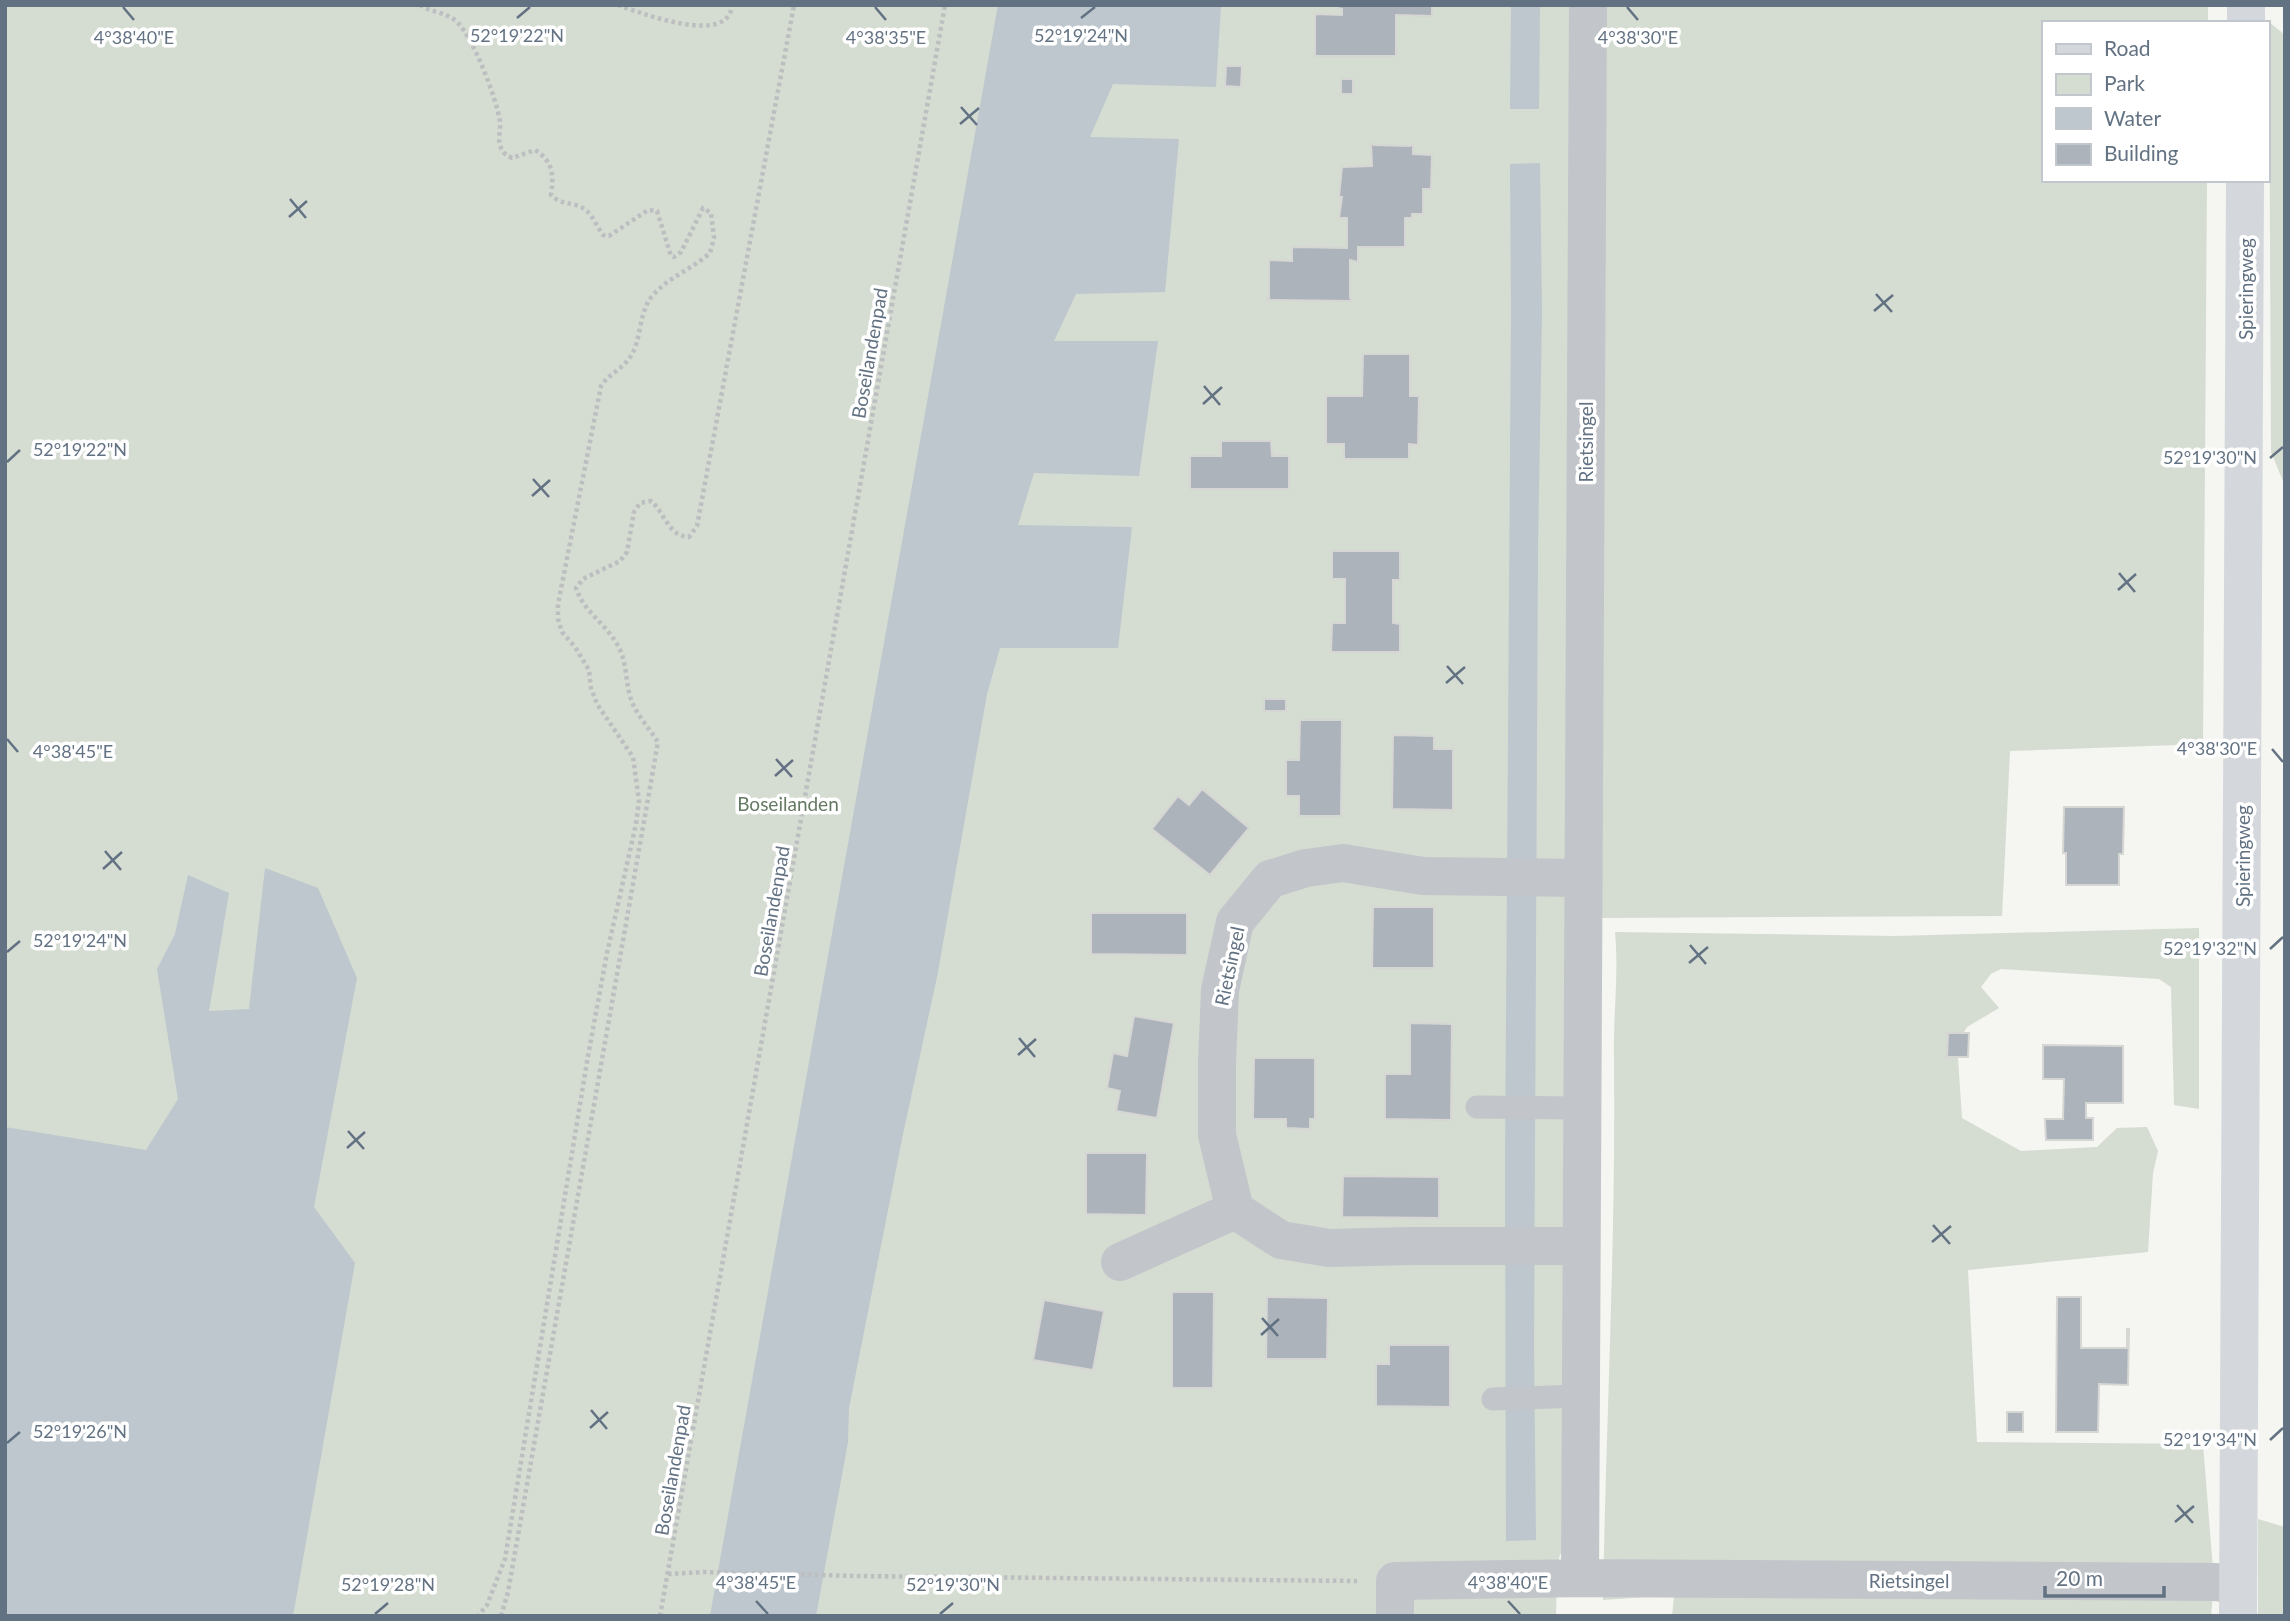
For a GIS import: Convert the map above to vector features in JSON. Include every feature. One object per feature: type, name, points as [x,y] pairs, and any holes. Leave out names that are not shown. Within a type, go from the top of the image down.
[{"type":"street","name":"Rietsingel","points":[[1580,1578],[1588,5]]},
{"type":"street","name":"Spieringweg","points":[[2238,1600],[2245,182]]},
{"type":"street","name":"Rietsingel","points":[[1235,1210],[1217,1135],[1220,990],[1235,922],[1270,879],[1306,867],[1343,863],[1423,876],[1583,878]]},
{"type":"street","points":[[1120,1262],[1235,1210],[1280,1240],[1329,1248],[1581,1246]]},
{"type":"street","name":"Rietsingel","points":[[1395,1599],[1580,1578],[2214,1582],[2238,1600]]},
{"type":"lane","points":[[1477,1107],[1581,1108]]},
{"type":"lane","points":[[1493,1399],[1580,1396]]},
{"type":"path","points":[[420,5],[430,12],[447,15],[456,20],[464,30],[491,88],[500,122],[499,144],[503,154],[512,159],[535,150],[544,155],[552,168],[551,195],[557,201],[588,211],[603,235],[609,236],[648,210],[657,211],[671,256],[674,257],[681,253],[703,208],[711,213],[714,238],[710,253],[651,297],[642,314],[634,349],[628,360],[608,376],[601,386],[558,604],[558,620],[562,632],[589,670],[591,688],[597,704],[634,757],[639,801],[588,1056],[505,1559],[487,1605],[478,1616]]},
{"type":"path","points":[[618,5],[690,25],[709,26],[724,22],[730,16],[732,5]]},
{"type":"path","points":[[501,1616],[508,1592],[658,742],[631,700],[625,661],[617,644],[580,601],[576,588],[583,579],[620,561],[627,552],[634,512],[640,503],[651,501],[680,537],[689,537],[698,526],[794,5]]},
{"type":"path","name":"Boseilandenpad","points":[[660,1616],[945,5]]},
{"type":"path","points":[[668,1574],[705,1572],[857,1576],[1395,1599]]},
{"type":"green space","name":"Boseilanden","points":[[5,5],[1586,5],[1571,1528],[1557,1563],[1556,1616],[5,1616]]},
{"type":"green space","points":[[1606,5],[2208,5],[2208,21],[2042,21],[2042,182],[2207,182],[2203,744],[2010,751],[2002,916],[1600,918]]},
{"type":"green space","points":[[2269,22],[2285,35],[2285,486],[2271,452]]},
{"type":"green space","points":[[2199,928],[2199,1109],[2174,1105],[2171,987],[2159,979],[2001,969],[1991,974],[1981,987],[1999,1008],[1967,1027],[1957,1043],[1962,1118],[2021,1151],[2097,1147],[2117,1128],[2147,1127],[2158,1151],[2153,1173],[2148,1252],[1968,1270],[1977,1442],[2203,1444],[2214,1582],[2211,1616],[1672,1616],[1674,1595],[1603,1600],[1614,1194],[1615,932],[1895,936]]},
{"type":"green space","points":[[2258,1519],[2285,1527],[2285,1616],[2258,1616]]},
{"type":"water","points":[[998,5],[1221,5],[1216,87],[1113,84],[1090,137],[1179,139],[1165,292],[1076,294],[1054,341],[1158,341],[1139,476],[1034,473],[1018,525],[1132,527],[1118,648],[1000,648],[987,694],[937,977],[849,1408],[848,1442],[816,1616],[710,1616]]},
{"type":"water","points":[[1511,5],[1540,5],[1539,109],[1510,109]]},
{"type":"water","points":[[1540,163],[1542,313],[1538,549],[1534,1347],[1536,1540],[1506,1541],[1510,164]]},
{"type":"water","points":[[265,868],[318,888],[357,978],[314,1207],[355,1263],[293,1616],[5,1616],[5,1127],[146,1150],[178,1099],[157,969],[175,934],[188,875],[229,893],[209,1011],[249,1009]]},
{"type":"building","points":[[1338,5],[1432,5],[1432,16],[1396,15],[1396,56],[1315,56],[1315,14],[1342,15],[1342,9],[1338,8]]},
{"type":"building","points":[[1226,66],[1242,66],[1241,87],[1225,86]]},
{"type":"building","points":[[1341,79],[1353,79],[1353,94],[1341,94]]},
{"type":"building","points":[[1371,143],[1413,144],[1413,154],[1432,155],[1431,189],[1423,189],[1423,214],[1412,214],[1412,218],[1405,218],[1405,247],[1358,247],[1358,262],[1350,260],[1352,301],[1267,300],[1269,260],[1292,261],[1292,247],[1347,248],[1347,218],[1339,218],[1342,167],[1372,166]]},
{"type":"building","points":[[1363,354],[1410,354],[1410,396],[1419,396],[1418,445],[1409,444],[1409,459],[1344,459],[1344,444],[1326,444],[1326,396],[1362,396]]},
{"type":"building","points":[[1221,441],[1271,441],[1272,456],[1289,456],[1289,489],[1190,489],[1190,456],[1221,456]]},
{"type":"building","points":[[1332,551],[1400,551],[1400,580],[1393,580],[1393,623],[1400,624],[1400,652],[1331,652],[1332,623],[1345,623],[1345,579],[1332,579]]},
{"type":"building","points":[[1264,699],[1286,699],[1286,711],[1264,711]]},
{"type":"building","points":[[1300,720],[1342,720],[1341,816],[1299,816],[1299,796],[1286,796],[1286,760],[1299,760]]},
{"type":"building","points":[[1393,735],[1434,736],[1434,749],[1453,749],[1453,810],[1392,809]]},
{"type":"building","points":[[1202,789],[1249,828],[1210,875],[1152,829],[1178,796],[1189,805]]},
{"type":"building","points":[[2064,807],[2124,807],[2119,885],[2066,885],[2066,853],[2063,853]]},
{"type":"building","points":[[1373,907],[1434,907],[1434,968],[1372,968]]},
{"type":"building","points":[[1091,913],[1187,913],[1187,955],[1091,954]]},
{"type":"building","points":[[1134,1016],[1174,1023],[1157,1118],[1116,1111],[1120,1091],[1107,1088],[1113,1053],[1127,1056]]},
{"type":"building","points":[[1410,1023],[1452,1024],[1451,1120],[1385,1119],[1385,1074],[1410,1074]]},
{"type":"building","points":[[1948,1033],[1969,1033],[1968,1057],[1947,1057]]},
{"type":"building","points":[[2043,1045],[2123,1046],[2123,1103],[2086,1103],[2086,1118],[2093,1118],[2093,1140],[2046,1140],[2045,1119],[2063,1119],[2064,1079],[2043,1079]]},
{"type":"building","points":[[1254,1058],[1315,1058],[1315,1119],[1310,1119],[1310,1129],[1286,1128],[1286,1119],[1253,1119]]},
{"type":"building","points":[[1086,1153],[1147,1153],[1146,1215],[1086,1214]]},
{"type":"building","points":[[1343,1176],[1439,1177],[1439,1218],[1342,1217]]},
{"type":"building","points":[[1172,1292],[1214,1292],[1213,1388],[1172,1388]]},
{"type":"building","points":[[1267,1297],[1328,1298],[1327,1359],[1266,1359]]},
{"type":"building","points":[[2057,1297],[2081,1297],[2081,1348],[2127,1348],[2129,1329],[2128,1385],[2099,1384],[2098,1432],[2056,1432]]},
{"type":"building","points":[[1044,1300],[1104,1311],[1093,1370],[1033,1360]]},
{"type":"building","points":[[1389,1345],[1450,1345],[1450,1407],[1376,1406],[1376,1364],[1389,1364]]},
{"type":"building","points":[[2007,1412],[2023,1412],[2023,1432],[2007,1432]]}]
